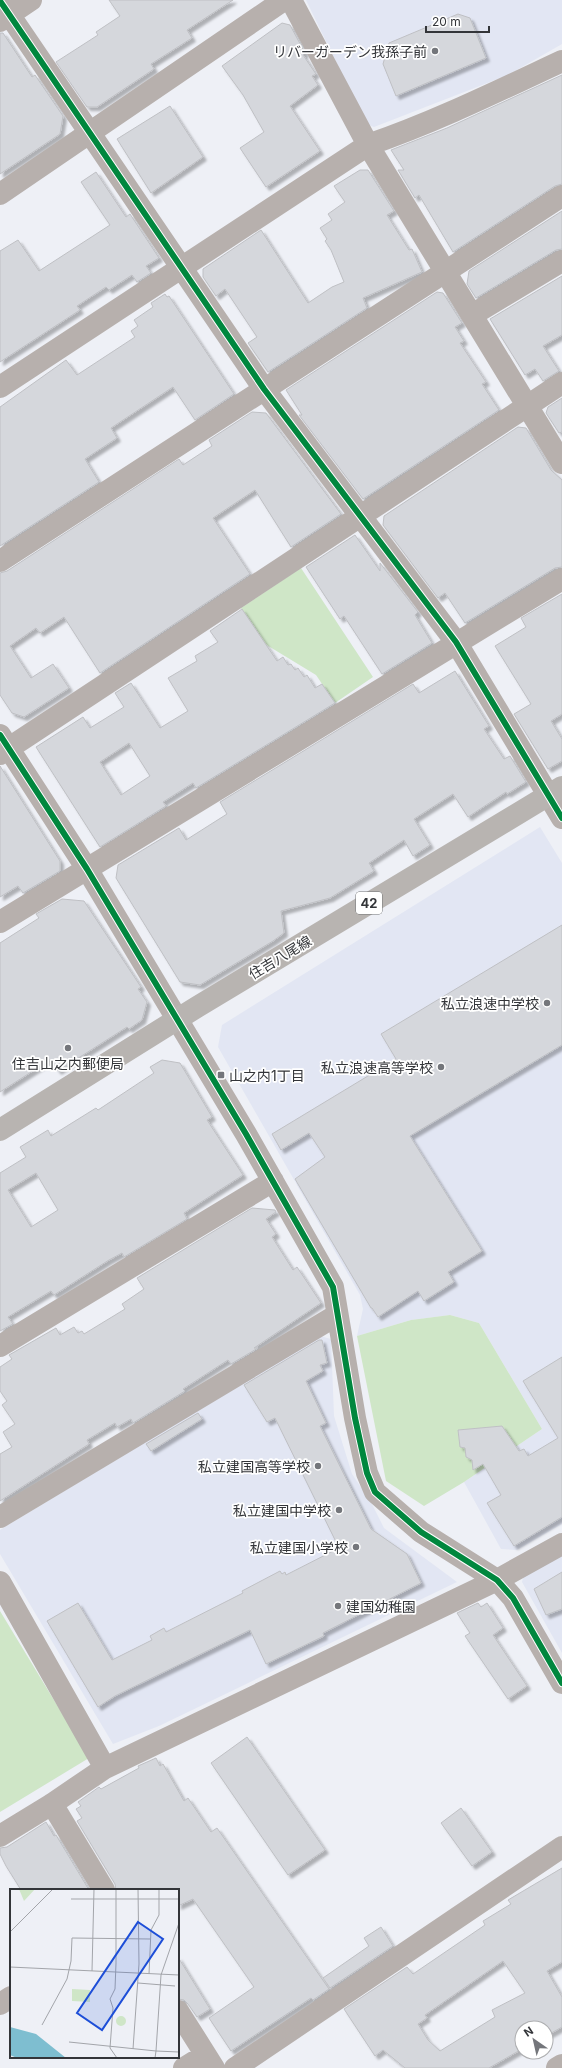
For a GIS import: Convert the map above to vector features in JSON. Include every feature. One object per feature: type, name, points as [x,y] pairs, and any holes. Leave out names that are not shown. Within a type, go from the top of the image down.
[{"type":"main road","name":"住吉八尾線","points":[[0,1130],[176,1020],[556,791]]},
{"type":"street","points":[[31,0],[3,12],[91,132],[264,389],[456,642],[556,791],[562,818]]},
{"type":"street","points":[[0,194],[284,0]]},
{"type":"street","points":[[291,0],[368,145],[562,463]]},
{"type":"street","points":[[0,387],[182,269],[368,145],[424,124],[489,96],[562,61]]},
{"type":"street","points":[[0,561],[562,196]]},
{"type":"street","points":[[472,315],[562,261]]},
{"type":"street","points":[[562,383],[362,517],[3,746],[87,869],[273,1181],[333,1286],[356,1425],[367,1473],[375,1492],[420,1532],[497,1580],[513,1598],[562,1683]]},
{"type":"street","points":[[0,922],[456,642],[562,579]]},
{"type":"street","points":[[0,1346],[273,1181]]},
{"type":"street","points":[[0,1517],[337,1315]]},
{"type":"street","points":[[0,1836],[52,1804],[105,1768],[497,1580],[562,1544]]},
{"type":"street","points":[[0,1582],[105,1768]]},
{"type":"street","points":[[52,1804],[103,1889]]},
{"type":"street","points":[[235,2068],[562,1847]]},
{"type":"street","points":[[0,2004],[10,1998]]},
{"type":"street","points":[[179,2013],[209,2062],[184,2068]]},
{"type":"street","points":[[558,2068],[562,2065]]},
{"type":"shaded area","points":[[306,0],[562,0],[562,44],[508,75],[374,127],[366,124]]},
{"type":"shaded area","points":[[540,827],[562,863],[562,1524],[517,1550],[501,1549],[464,1482],[542,1429],[479,1323],[450,1315],[411,1320],[357,1336],[363,1309],[360,1295],[218,1047],[222,1025]]},
{"type":"shaded area","points":[[320,1336],[331,1339],[334,1416],[352,1474],[371,1502],[384,1528],[457,1582],[159,1726],[113,1744],[0,1554],[0,1530]]},
{"type":"shaded area","points":[[562,1547],[562,1653],[522,1582],[526,1567]]},
{"type":"green space","points":[[301,568],[373,677],[335,703],[316,675],[265,644],[241,608]]},
{"type":"green space","points":[[450,1315],[479,1323],[542,1429],[464,1482],[424,1506],[386,1481],[357,1336],[411,1320]]},
{"type":"green space","points":[[0,1611],[89,1758],[0,1812]]},
{"type":"building","points":[[109,0],[233,0],[187,30],[192,38],[151,64],[154,69],[97,107],[87,107],[56,62],[98,35],[96,32],[120,16]]},
{"type":"building","name":"リバーガーデン我孫子前","points":[[458,14],[470,18],[486,58],[396,96],[383,64],[389,43]]},
{"type":"building","points":[[282,23],[290,25],[305,53],[303,55],[316,74],[312,76],[318,85],[290,106],[320,151],[266,187],[240,148],[264,132],[243,95],[222,66]]},
{"type":"building","points":[[0,33],[3,33],[32,77],[35,75],[63,116],[60,134],[0,174]]},
{"type":"building","points":[[562,75],[562,184],[555,186],[453,252],[419,195],[415,198],[398,170],[404,170],[391,150],[447,128]]},
{"type":"building","points":[[170,106],[203,157],[151,193],[117,139]]},
{"type":"building","points":[[360,170],[368,170],[394,211],[387,215],[409,250],[412,249],[422,272],[363,298],[367,308],[268,372],[248,343],[257,337],[225,289],[216,296],[203,277],[203,269],[261,230],[308,303],[332,287],[344,282],[331,250],[325,241],[327,239],[320,228],[332,220],[328,214],[345,202],[334,186]]},
{"type":"building","points":[[96,172],[126,217],[130,214],[159,258],[146,266],[151,273],[137,282],[132,275],[109,290],[106,287],[77,306],[80,310],[0,362],[0,251],[18,240],[39,271],[110,225],[81,182]]},
{"type":"building","points":[[562,211],[562,249],[556,250],[476,298],[467,284],[469,271]]},
{"type":"building","points":[[562,276],[562,335],[543,346],[559,371],[543,381],[535,369],[525,375],[490,319]]},
{"type":"building","points":[[437,292],[443,293],[462,323],[455,327],[464,341],[460,343],[486,382],[482,384],[499,410],[363,499],[299,415],[302,415],[286,390]]},
{"type":"building","points":[[165,294],[167,297],[169,296],[234,394],[195,420],[173,387],[111,428],[117,438],[85,459],[99,482],[0,546],[0,407],[66,360],[77,375],[135,337],[131,331],[138,326],[134,320],[153,307],[151,303]]},
{"type":"building","points":[[562,398],[562,432],[559,433],[546,413],[548,407]]},
{"type":"building","points":[[252,412],[266,413],[341,514],[291,547],[255,490],[213,518],[250,574],[100,673],[64,617],[40,633],[36,628],[10,646],[31,678],[53,664],[69,688],[24,717],[12,713],[0,695],[0,573],[7,571],[179,459],[183,465],[212,446],[209,440]]},
{"type":"building","points":[[518,427],[526,428],[551,470],[562,480],[562,567],[555,568],[465,623],[445,593],[438,598],[383,525],[384,516]]},
{"type":"building","points":[[355,535],[380,571],[380,563],[418,612],[415,615],[432,643],[382,674],[344,616],[340,619],[306,567]]},
{"type":"building","points":[[562,594],[562,714],[551,721],[562,739],[562,761],[548,769],[514,714],[531,704],[495,646],[526,627],[521,618]]},
{"type":"building","points":[[242,609],[277,661],[283,657],[288,665],[291,664],[295,670],[298,668],[304,677],[307,675],[315,688],[322,684],[335,703],[196,788],[193,783],[163,802],[166,806],[100,847],[36,747],[83,717],[90,728],[124,707],[115,693],[131,683],[160,728],[188,711],[168,678],[197,661],[195,656],[218,642],[210,631]],"holes":[[[129,743],[150,776],[121,795],[100,762]]]},
{"type":"building","points":[[455,671],[489,726],[484,729],[504,759],[510,756],[526,782],[507,794],[506,792],[468,817],[453,794],[414,819],[430,845],[413,856],[404,840],[369,863],[374,871],[330,898],[281,911],[284,933],[273,941],[200,985],[180,982],[116,878],[118,865],[179,828],[186,840],[227,814],[220,802],[413,684],[419,693]]},
{"type":"building","points":[[0,766],[60,861],[60,871],[23,893],[18,886],[0,897]]},
{"type":"building","points":[[62,899],[84,901],[141,987],[138,989],[147,1002],[142,1020],[129,1029],[127,1027],[58,1071],[50,1060],[0,1092],[0,943],[39,918],[36,914]]},
{"type":"building","points":[[562,925],[562,1045],[410,1136],[482,1251],[448,1272],[454,1282],[424,1301],[418,1291],[378,1317],[371,1308],[295,1179],[325,1157],[309,1133],[281,1150],[272,1134],[396,1059],[381,1034]]},
{"type":"building","points":[[162,1060],[180,1063],[212,1117],[207,1120],[243,1175],[184,1213],[187,1219],[124,1257],[122,1253],[54,1295],[51,1291],[8,1317],[13,1324],[0,1331],[0,1173],[26,1157],[20,1147],[48,1130],[51,1136],[96,1108],[98,1110],[154,1073],[150,1067]],"holes":[[[36,1173],[58,1210],[31,1227],[8,1190]]]},
{"type":"building","points":[[252,1208],[275,1210],[276,1212],[266,1219],[276,1234],[272,1237],[293,1270],[297,1267],[321,1303],[254,1348],[258,1348],[231,1364],[228,1360],[183,1389],[185,1391],[133,1423],[131,1419],[117,1427],[115,1423],[87,1440],[89,1444],[0,1501],[0,1454],[12,1447],[3,1432],[15,1424],[2,1405],[7,1401],[0,1391],[0,1367],[12,1359],[9,1355],[56,1328],[60,1335],[74,1327],[78,1333],[82,1331],[84,1334],[125,1309],[122,1304],[144,1289],[137,1278]]},
{"type":"building","points":[[319,1340],[322,1340],[327,1363],[320,1365],[323,1371],[306,1381],[326,1423],[320,1426],[371,1529],[407,1554],[421,1583],[323,1633],[324,1636],[266,1664],[250,1630],[115,1696],[98,1707],[47,1621],[78,1603],[112,1660],[152,1640],[150,1636],[164,1628],[166,1632],[243,1593],[242,1591],[280,1571],[282,1574],[285,1572],[286,1575],[339,1548],[275,1418],[267,1422],[244,1385]]},
{"type":"building","points":[[562,1357],[562,1517],[514,1546],[487,1503],[501,1495],[483,1464],[473,1470],[472,1460],[466,1457],[465,1448],[460,1447],[458,1430],[502,1426],[519,1451],[524,1449],[528,1456],[558,1438],[523,1381]]},
{"type":"building","points":[[198,1413],[202,1419],[151,1451],[146,1444]]},
{"type":"building","points":[[562,1572],[562,1609],[546,1615],[534,1589]]},
{"type":"building","points":[[478,1603],[481,1607],[487,1603],[503,1628],[493,1635],[527,1686],[508,1699],[465,1636],[470,1633],[457,1613]]},
{"type":"building","points":[[247,1737],[325,1850],[288,1875],[211,1763]]},
{"type":"building","points":[[156,1758],[160,1766],[163,1764],[184,1801],[188,1798],[211,1832],[217,1828],[329,1989],[313,2000],[311,1998],[231,2051],[209,2018],[254,1987],[193,1899],[179,1906],[179,1889],[116,1889],[115,1884],[77,1821],[82,1818],[76,1809],[81,1806],[78,1802],[99,1787],[101,1789],[139,1768],[138,1766]]},
{"type":"building","points":[[461,1808],[492,1852],[472,1866],[441,1823]]},
{"type":"building","points":[[46,1822],[54,1836],[56,1835],[88,1889],[20,1889],[0,1854],[0,1848],[7,1847]]},
{"type":"building","points":[[562,1868],[562,1962],[547,1971],[562,1997],[562,2027],[554,2032],[554,2020],[514,2020],[514,2054],[489,2068],[405,2068],[383,2050],[375,2056],[344,2009],[407,1967],[413,1974],[485,1925],[483,1921],[511,1904],[508,1900]],"holes":[[[503,1961],[525,1993],[492,2010],[495,2017],[440,2051],[428,2040],[418,2024],[427,2018],[425,2015]]]},
{"type":"building","points":[[381,1927],[393,1946],[330,1988],[323,1978],[369,1946],[364,1938]]},
{"type":"building","points":[[179,1959],[210,2009],[197,2017],[184,2000],[179,1999]]},
{"type":"cycle path","points":[[0,1],[264,389],[456,642],[562,818]]},
{"type":"cycle path","points":[[0,735],[87,869],[246,1134],[333,1287],[355,1418],[367,1473],[375,1492],[421,1532],[497,1580],[513,1598],[562,1683]]},
{"type":"place","name":"リバーガーデン我孫子前","points":[[435,51]]},
{"type":"place","name":"私立浪速中学校","points":[[547,1003]]},
{"type":"place","name":"住吉山之内郵便局","points":[[68,1048]]},
{"type":"place","name":"私立浪速高等学校","points":[[441,1067]]},
{"type":"place","name":"山之内1丁目","points":[[221,1075]]},
{"type":"place","name":"私立建国高等学校","points":[[318,1466]]},
{"type":"place","name":"私立建国中学校","points":[[339,1510]]},
{"type":"place","name":"私立建国小学校","points":[[356,1547]]},
{"type":"place","name":"建国幼稚園","points":[[338,1606]]}]
